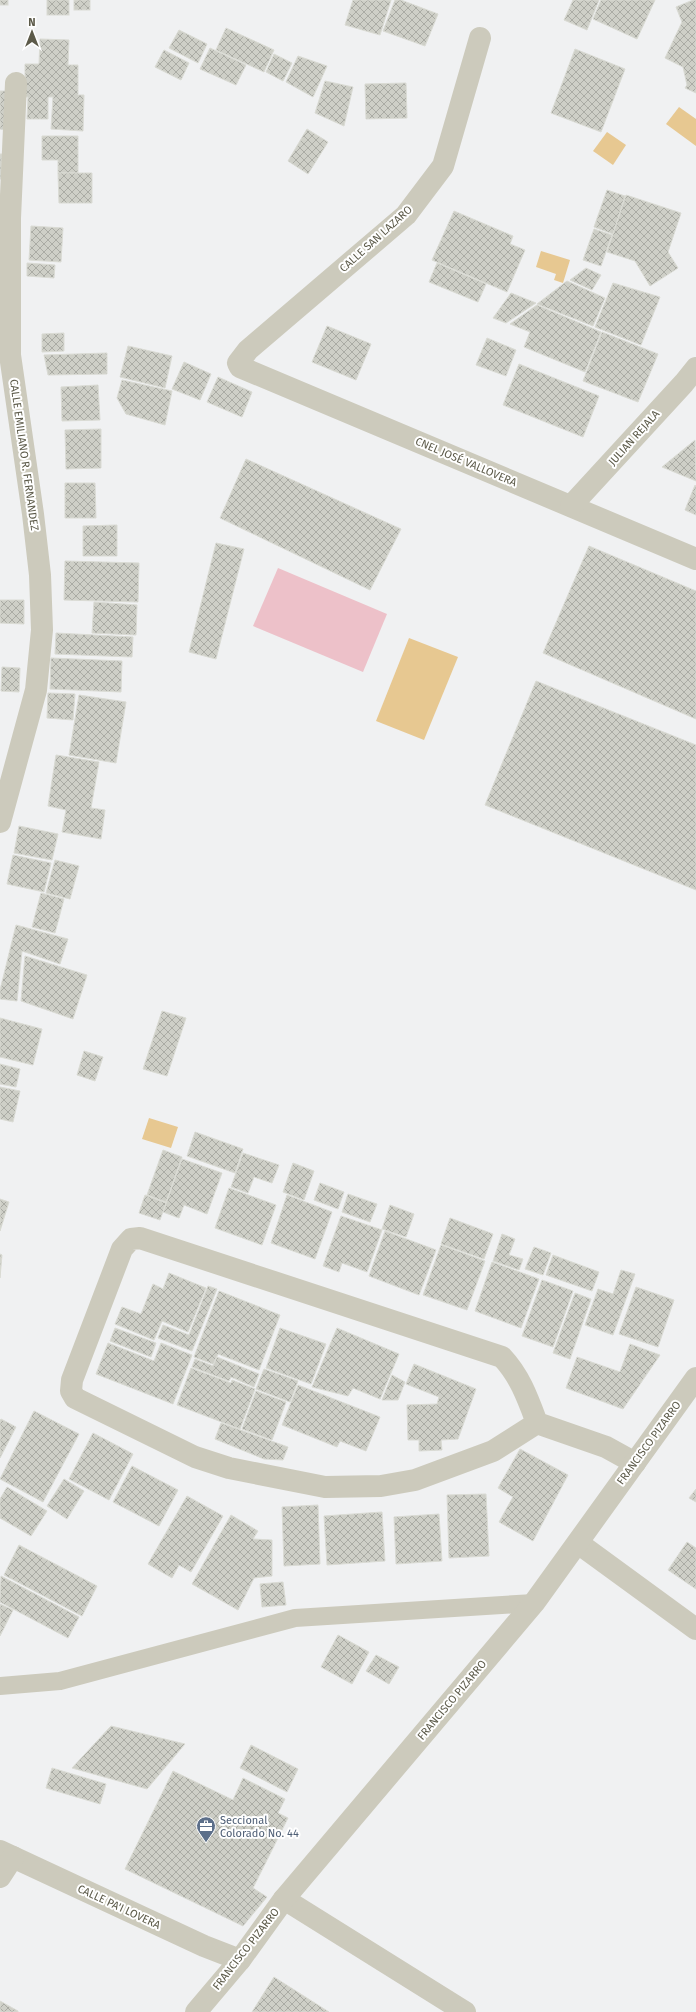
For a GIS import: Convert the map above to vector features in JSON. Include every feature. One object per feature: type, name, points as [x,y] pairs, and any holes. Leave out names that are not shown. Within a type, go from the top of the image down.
[{"type":"street","name":"CALLE SAN LAZARO","points":[[238,363],[248,350],[406,215],[426,189],[443,166],[480,38]]},
{"type":"street","name":"CALLE EMILIANO R. FERNANDEZ","points":[[0,822],[36,690],[42,630],[40,575],[34,522],[10,355],[10,218],[16,83]]},
{"type":"street","name":"CNEL JOSÉ VALLOVERA","points":[[238,363],[240,367],[696,559]]},
{"type":"street","name":"JULIAN REJALA","points":[[572,506],[696,368]]},
{"type":"street","points":[[537,1422],[493,1451],[415,1480],[381,1486],[325,1487],[236,1470],[195,1458],[75,1398],[71,1391],[72,1380],[122,1249],[131,1240],[140,1238],[502,1357],[513,1369],[521,1382],[537,1422],[606,1447],[635,1463]]},
{"type":"street","name":"FRANCISCO PIZARRO","points":[[196,2012],[240,1960],[284,1899],[534,1602],[696,1378]]},
{"type":"street","points":[[578,1543],[696,1629]]},
{"type":"street","points":[[0,1877],[6,1854]]},
{"type":"street","name":"CALLE PA'I LOVERA","points":[[6,1854],[204,1946],[240,1960]]},
{"type":"street","points":[[284,1899],[465,2012]]},
{"type":"lane","points":[[0,1686],[60,1681],[295,1618],[534,1602]]},
{"type":"shaded area","points":[[679,107],[696,119],[696,146],[666,124]]},
{"type":"shaded area","points":[[607,132],[626,145],[613,165],[593,151]]},
{"type":"shaded area","points":[[541,251],[570,260],[563,283],[554,280],[556,274],[536,267]]},
{"type":"shaded area","points":[[278,568],[387,614],[363,672],[253,626]]},
{"type":"shaded area","points":[[409,638],[458,657],[424,740],[376,721]]},
{"type":"shaded area","points":[[149,1118],[178,1127],[171,1148],[142,1139]]},
{"type":"building","points":[[0,0],[8,0],[8,5],[0,5]]},
{"type":"building","points":[[47,0],[69,0],[69,15],[47,15]]},
{"type":"building","points":[[74,0],[90,0],[90,10],[74,10]]},
{"type":"building","points":[[353,0],[391,0],[380,35],[345,25]]},
{"type":"building","points":[[395,0],[401,0],[438,14],[425,46],[383,31]]},
{"type":"building","points":[[573,0],[599,0],[587,30],[564,20]]},
{"type":"building","points":[[601,0],[655,0],[637,39],[593,19]]},
{"type":"building","points":[[696,0],[696,93],[685,88],[687,85],[683,67],[665,58],[682,22],[676,7]]},
{"type":"building","points":[[226,28],[274,50],[264,72],[216,50]]},
{"type":"building","points":[[179,30],[207,44],[198,63],[169,48]]},
{"type":"building","points":[[40,39],[69,40],[68,65],[78,65],[78,95],[84,95],[83,131],[51,129],[53,97],[48,97],[48,119],[27,119],[28,97],[25,97],[25,64],[39,64]]},
{"type":"building","points":[[210,48],[246,65],[236,85],[200,69]]},
{"type":"building","points":[[575,49],[625,69],[601,132],[551,113]]},
{"type":"building","points":[[164,50],[189,63],[181,80],[155,67]]},
{"type":"building","points":[[274,54],[292,63],[283,81],[266,72]]},
{"type":"building","points":[[298,56],[327,66],[313,97],[286,82]]},
{"type":"building","points":[[325,81],[353,87],[344,126],[315,113]]},
{"type":"building","points":[[406,83],[407,118],[366,119],[365,84]]},
{"type":"building","points":[[0,91],[6,91],[5,130],[0,129]]},
{"type":"building","points":[[307,129],[328,142],[308,174],[288,161]]},
{"type":"building","points":[[42,136],[78,136],[78,173],[58,173],[58,160],[42,160]]},
{"type":"building","points":[[0,154],[2,154],[1,179],[0,179]]},
{"type":"building","points":[[58,173],[92,173],[92,203],[59,203]]},
{"type":"building","points":[[607,190],[625,196],[613,234],[594,227]]},
{"type":"building","points":[[626,195],[681,213],[668,252],[678,268],[650,286],[635,261],[607,252]]},
{"type":"building","points":[[454,211],[513,236],[510,244],[525,250],[507,292],[432,260]]},
{"type":"building","points":[[31,226],[63,228],[61,262],[29,260]]},
{"type":"building","points":[[594,229],[612,235],[601,266],[583,260]]},
{"type":"building","points":[[27,263],[55,265],[54,278],[27,276]]},
{"type":"building","points":[[437,263],[486,284],[478,302],[429,282]]},
{"type":"building","points":[[586,268],[601,275],[592,290],[570,280]]},
{"type":"building","points":[[567,281],[605,298],[593,326],[537,304]]},
{"type":"building","points":[[613,283],[660,297],[641,345],[595,327]]},
{"type":"building","points":[[511,293],[536,303],[506,323],[493,318]]},
{"type":"building","points":[[537,305],[601,332],[585,372],[524,347],[530,332],[510,324]]},
{"type":"building","points":[[327,326],[371,344],[356,380],[312,362]]},
{"type":"building","points":[[602,332],[658,354],[638,402],[583,381]]},
{"type":"building","points":[[64,333],[64,351],[42,352],[42,334]]},
{"type":"building","points":[[487,338],[516,350],[506,376],[476,365]]},
{"type":"building","points":[[128,346],[172,356],[165,388],[120,377]]},
{"type":"building","points":[[107,353],[107,374],[48,375],[44,355]]},
{"type":"building","points":[[184,362],[211,374],[200,400],[172,389]]},
{"type":"building","points":[[519,364],[599,396],[583,437],[503,405]]},
{"type":"building","points":[[218,377],[252,392],[242,417],[207,402]]},
{"type":"building","points":[[122,380],[172,391],[165,425],[126,414],[117,398]]},
{"type":"building","points":[[98,385],[100,420],[62,421],[61,387]]},
{"type":"building","points":[[101,429],[101,468],[66,469],[65,430]]},
{"type":"building","points":[[695,440],[696,481],[662,467]]},
{"type":"building","points":[[246,459],[401,529],[370,590],[220,518]]},
{"type":"building","points":[[65,483],[95,483],[96,518],[65,518]]},
{"type":"building","points":[[695,485],[696,486],[696,515],[685,510]]},
{"type":"building","points":[[117,525],[117,556],[83,556],[83,526]]},
{"type":"building","points":[[216,543],[244,549],[216,659],[189,652]]},
{"type":"building","points":[[589,546],[696,591],[696,719],[543,653]]},
{"type":"building","points":[[65,561],[139,563],[138,602],[64,600]]},
{"type":"building","points":[[0,600],[24,600],[24,624],[0,623]]},
{"type":"building","points":[[94,602],[137,605],[136,635],[92,633]]},
{"type":"building","points":[[56,633],[133,637],[132,657],[55,654]]},
{"type":"building","points":[[51,658],[122,661],[121,692],[50,689]]},
{"type":"building","points":[[2,667],[20,668],[19,692],[1,691]]},
{"type":"building","points":[[536,681],[696,745],[696,890],[485,805]]},
{"type":"building","points":[[48,693],[75,694],[73,720],[47,718]]},
{"type":"building","points":[[79,695],[126,702],[116,763],[69,755]]},
{"type":"building","points":[[56,755],[99,762],[91,808],[105,810],[101,839],[62,832],[66,810],[48,806]]},
{"type":"building","points":[[19,826],[58,834],[52,860],[14,853]]},
{"type":"building","points":[[13,855],[51,863],[44,892],[7,884]]},
{"type":"building","points":[[55,860],[79,866],[70,899],[46,893]]},
{"type":"building","points":[[41,893],[64,899],[55,933],[32,927]]},
{"type":"building","points":[[16,925],[68,939],[60,964],[22,951],[17,1001],[0,999],[0,990]]},
{"type":"building","points":[[25,956],[87,975],[73,1019],[21,1001]]},
{"type":"building","points":[[162,1011],[186,1018],[167,1076],[143,1069]]},
{"type":"building","points":[[0,1018],[42,1029],[33,1065],[0,1057]]},
{"type":"building","points":[[84,1051],[103,1057],[95,1081],[77,1075]]},
{"type":"building","points":[[0,1064],[20,1069],[16,1087],[0,1084]]},
{"type":"building","points":[[0,1087],[20,1091],[13,1122],[0,1119]]},
{"type":"building","points":[[195,1132],[243,1149],[235,1173],[187,1156]]},
{"type":"building","points":[[163,1150],[182,1157],[166,1202],[147,1195]]},
{"type":"building","points":[[243,1153],[279,1165],[272,1183],[254,1177],[248,1193],[231,1187]]},
{"type":"building","points":[[182,1159],[222,1173],[207,1214],[184,1205],[179,1218],[163,1212]]},
{"type":"building","points":[[293,1163],[314,1171],[304,1200],[283,1192]]},
{"type":"building","points":[[320,1183],[344,1192],[338,1209],[314,1200]]},
{"type":"building","points":[[229,1188],[276,1205],[262,1245],[215,1228]]},
{"type":"building","points":[[348,1194],[377,1204],[370,1222],[342,1212]]},
{"type":"building","points":[[145,1195],[166,1203],[160,1220],[139,1213]]},
{"type":"building","points":[[287,1195],[332,1212],[315,1259],[271,1243]]},
{"type":"building","points":[[0,1199],[9,1202],[0,1231]]},
{"type":"building","points":[[390,1205],[414,1214],[406,1237],[382,1229]]},
{"type":"building","points":[[341,1216],[382,1230],[367,1272],[342,1263],[339,1272],[323,1266]]},
{"type":"building","points":[[450,1218],[493,1234],[484,1259],[441,1244]]},
{"type":"building","points":[[385,1231],[436,1250],[419,1295],[369,1276]]},
{"type":"building","points":[[502,1234],[515,1239],[509,1255],[523,1259],[519,1270],[493,1261]]},
{"type":"building","points":[[441,1245],[485,1261],[467,1310],[423,1295]]},
{"type":"building","points":[[534,1247],[551,1253],[543,1275],[525,1269]]},
{"type":"building","points":[[0,1254],[2,1255],[0,1278]]},
{"type":"building","points":[[553,1255],[599,1272],[592,1291],[546,1275]]},
{"type":"building","points":[[492,1262],[539,1279],[521,1328],[475,1311]]},
{"type":"building","points":[[621,1270],[635,1274],[613,1335],[585,1325],[598,1289],[613,1294]]},
{"type":"building","points":[[169,1273],[206,1288],[188,1332],[162,1321],[154,1340],[115,1324],[122,1307],[141,1314],[153,1284],[163,1289]]},
{"type":"building","points":[[542,1280],[573,1291],[553,1347],[522,1336]]},
{"type":"building","points":[[208,1286],[217,1289],[192,1351],[158,1338],[163,1325],[189,1335]]},
{"type":"building","points":[[636,1287],[674,1300],[658,1347],[619,1334]]},
{"type":"building","points":[[219,1291],[280,1315],[259,1370],[218,1354],[213,1364],[194,1357]]},
{"type":"building","points":[[575,1293],[591,1299],[570,1359],[553,1353]]},
{"type":"building","points":[[115,1328],[156,1343],[151,1357],[110,1341]]},
{"type":"building","points":[[280,1328],[326,1344],[311,1384],[266,1368]]},
{"type":"building","points":[[337,1328],[399,1354],[380,1399],[353,1388],[348,1396],[312,1387]]},
{"type":"building","points":[[108,1343],[154,1361],[161,1343],[192,1355],[173,1404],[96,1374]]},
{"type":"building","points":[[630,1344],[660,1355],[623,1409],[566,1388],[577,1357],[620,1372]]},
{"type":"building","points":[[217,1357],[259,1374],[254,1387],[231,1377],[229,1381],[192,1367],[195,1359],[213,1366]]},
{"type":"building","points":[[414,1364],[476,1389],[458,1439],[441,1440],[442,1450],[419,1451],[419,1440],[408,1440],[407,1405],[437,1404],[439,1397],[406,1384]]},
{"type":"building","points":[[191,1368],[231,1383],[232,1380],[255,1389],[240,1429],[177,1405]]},
{"type":"building","points":[[264,1369],[298,1381],[290,1402],[256,1389]]},
{"type":"building","points":[[392,1375],[405,1382],[398,1400],[382,1400]]},
{"type":"building","points":[[298,1385],[380,1417],[366,1451],[340,1441],[337,1447],[282,1425]]},
{"type":"building","points":[[256,1391],[286,1402],[272,1440],[242,1429]]},
{"type":"building","points":[[34,1411],[79,1434],[43,1502],[0,1479]]},
{"type":"building","points":[[1,1419],[16,1427],[0,1458],[0,1420]]},
{"type":"building","points":[[221,1423],[288,1447],[283,1460],[264,1459],[215,1439]]},
{"type":"building","points":[[93,1433],[133,1454],[109,1500],[69,1479]]},
{"type":"building","points":[[520,1449],[568,1475],[533,1541],[499,1522],[513,1497],[498,1488]]},
{"type":"building","points":[[132,1466],[178,1490],[159,1526],[113,1502]]},
{"type":"building","points":[[64,1479],[84,1491],[67,1519],[47,1506]]},
{"type":"building","points":[[7,1487],[47,1511],[31,1536],[0,1518],[0,1499]]},
{"type":"building","points":[[696,1489],[696,1502],[689,1498]]},
{"type":"building","points":[[486,1494],[489,1556],[449,1558],[447,1495]]},
{"type":"building","points":[[187,1496],[223,1516],[191,1572],[179,1565],[172,1578],[148,1564]]},
{"type":"building","points":[[318,1505],[320,1564],[284,1566],[282,1507]]},
{"type":"building","points":[[382,1512],[385,1561],[327,1565],[324,1516]]},
{"type":"building","points":[[439,1514],[442,1561],[396,1564],[394,1517]]},
{"type":"building","points":[[231,1515],[258,1531],[253,1539],[272,1540],[272,1576],[254,1578],[238,1610],[192,1584]]},
{"type":"building","points":[[687,1542],[696,1548],[696,1589],[668,1570]]},
{"type":"building","points":[[19,1545],[97,1586],[82,1616],[4,1575]]},
{"type":"building","points":[[1,1576],[79,1617],[68,1638],[0,1602]]},
{"type":"building","points":[[283,1582],[286,1605],[262,1607],[260,1584]]},
{"type":"building","points":[[0,1604],[13,1610],[0,1636]]},
{"type":"building","points":[[338,1635],[369,1652],[352,1684],[321,1667]]},
{"type":"building","points":[[376,1655],[399,1667],[389,1684],[366,1671]]},
{"type":"building","points":[[111,1726],[185,1744],[147,1789],[72,1768]]},
{"type":"building","points":[[251,1745],[298,1769],[287,1792],[240,1768]]},
{"type":"building","points":[[52,1768],[106,1784],[100,1804],[46,1788]]},
{"type":"building","name":"Seccional Colorado No. 44","points":[[173,1771],[233,1800],[243,1778],[285,1799],[278,1813],[288,1818],[253,1888],[267,1897],[243,1926],[125,1869]]},
{"type":"building","points":[[274,1977],[329,2012],[252,2012]]},
{"type":"building","points":[[0,2001],[18,2011],[18,2012],[0,2012]]},
{"type":"place","name":"Seccional Colorado No. 44","points":[[206,1843]]}]
